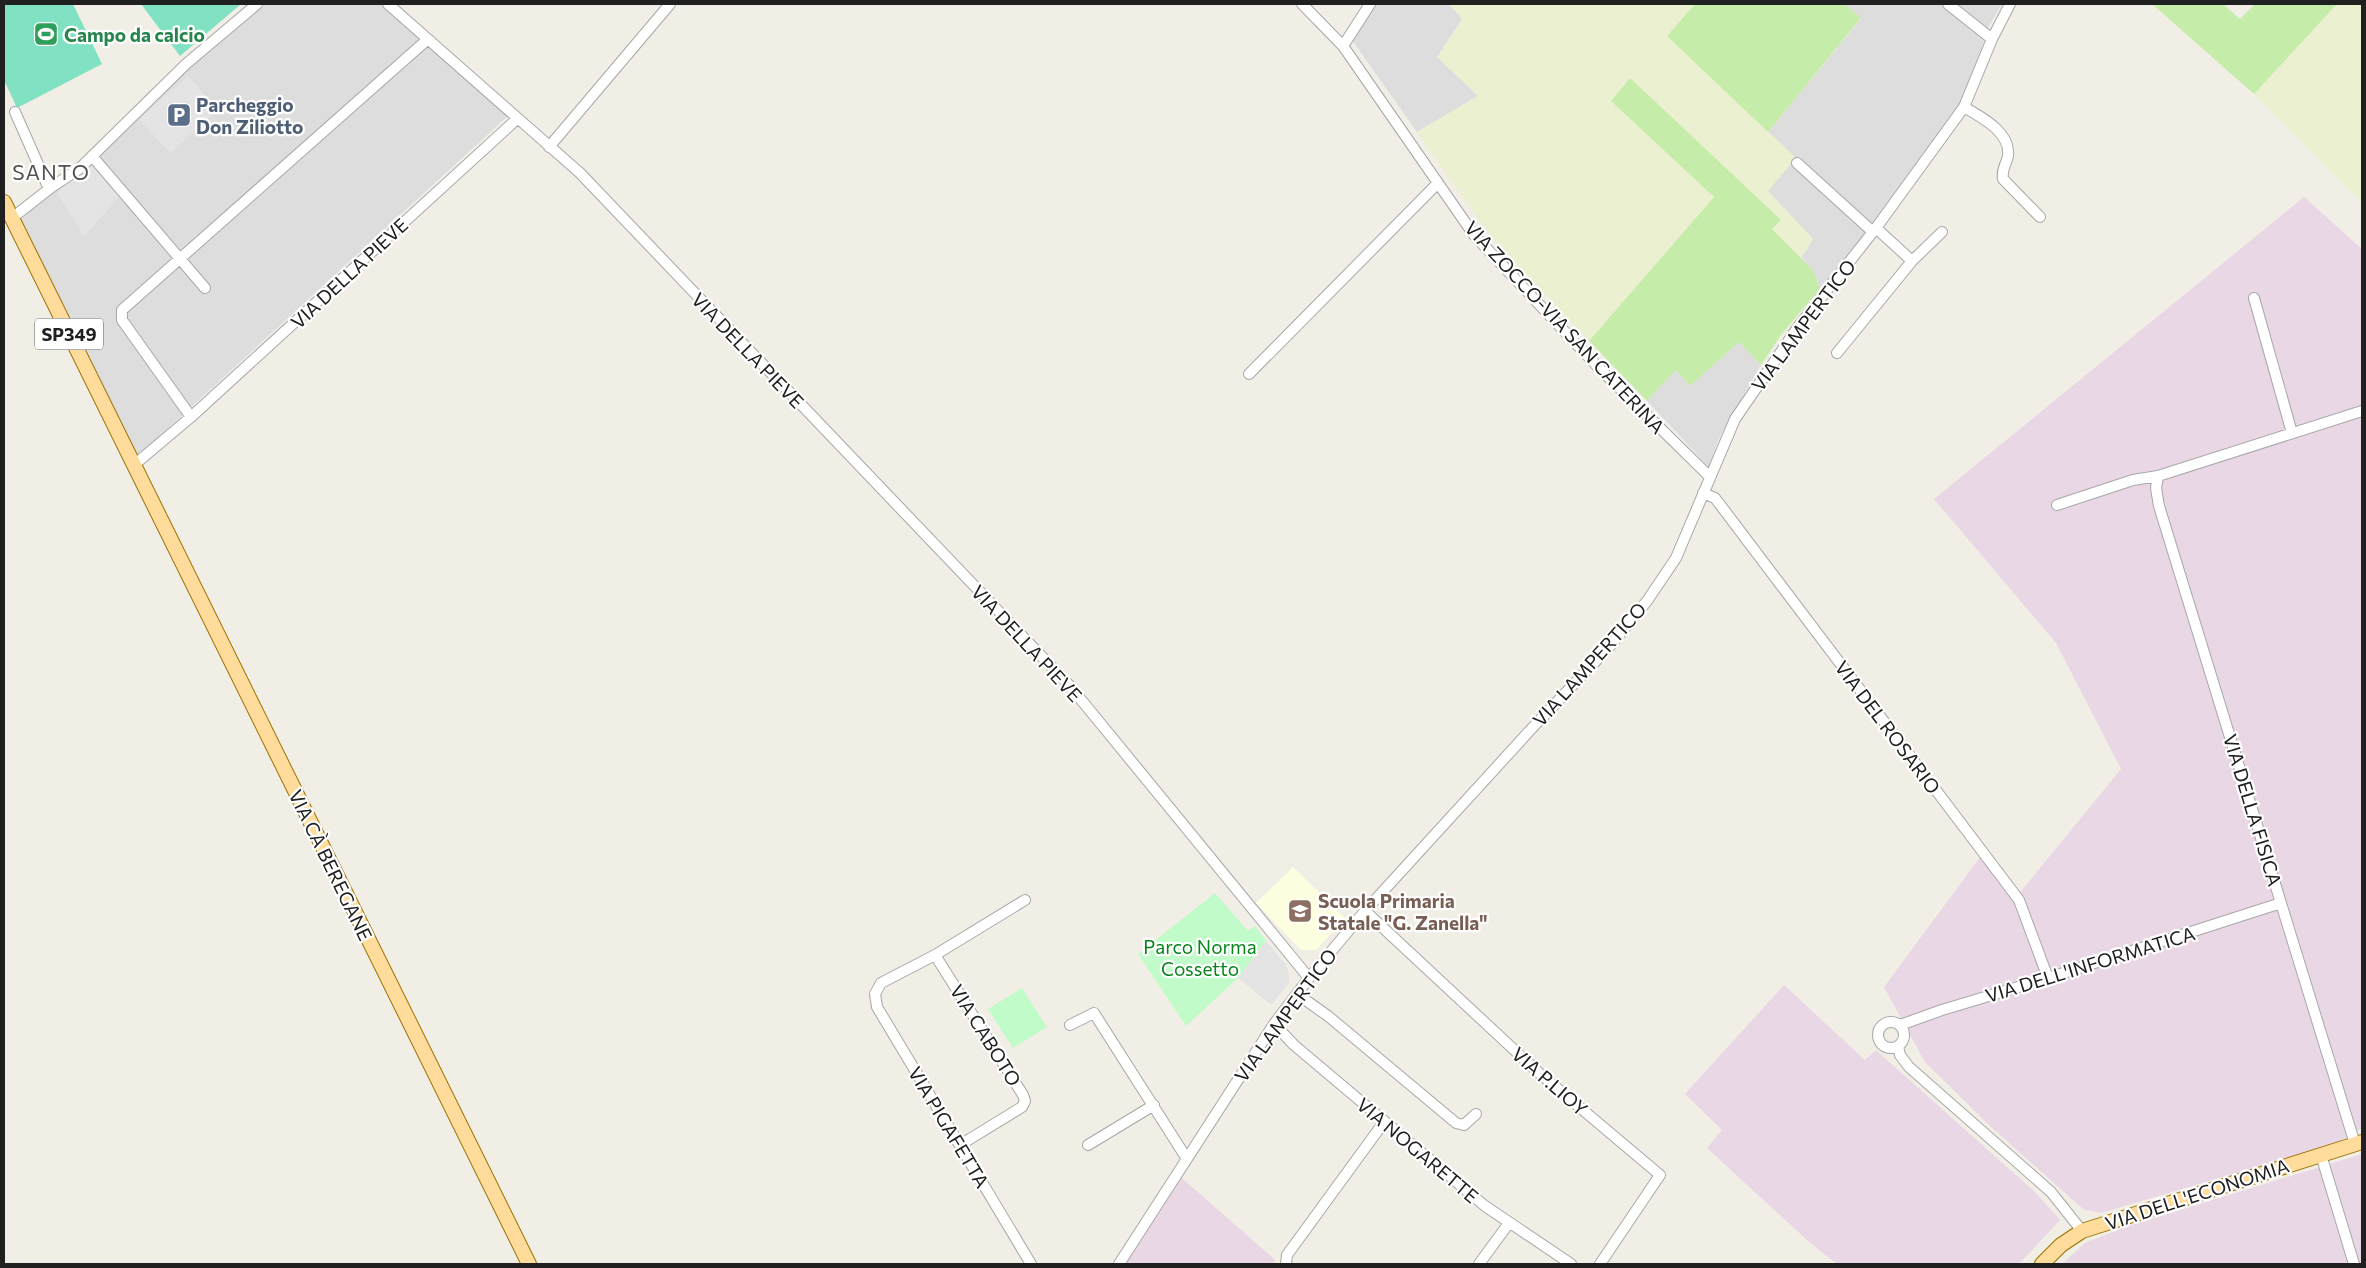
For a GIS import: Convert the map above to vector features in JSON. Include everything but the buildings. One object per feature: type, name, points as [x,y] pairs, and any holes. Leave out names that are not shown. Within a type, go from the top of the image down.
[{"type":"main road","name":"SP349","points":[[4,202],[134,465]]},
{"type":"main road","name":"VIA CÀ BEREGANE","points":[[134,465],[529,1264]]},
{"type":"main road","name":"VIA DELL'ECONOMIA","points":[[2042,1264],[2061,1245],[2082,1231],[2359,1143]]},
{"type":"street","points":[[12,218],[49,189],[79,169],[186,64],[257,4]]},
{"type":"street","points":[[388,4],[517,119]]},
{"type":"street","points":[[549,147],[670,4]]},
{"type":"street","name":"VIA ZOCCO-VIA SAN CATERINA","points":[[1302,4],[1343,46],[1474,235],[1598,366],[1710,477]]},
{"type":"street","points":[[1343,46],[1370,4]]},
{"type":"street","points":[[1948,4],[1992,39]]},
{"type":"street","name":"VIA LAMPERTICO","points":[[1119,1264],[1274,1024],[1309,978],[1365,911],[1527,733],[1611,645],[1647,601],[1676,558],[1735,420],[1798,326],[1875,230],[1964,107],[1992,39],[2010,4]]},
{"type":"street","points":[[191,417],[122,320],[122,310],[428,39]]},
{"type":"street","points":[[1964,107],[1992,123],[1997,130],[2006,144],[2008,155],[2003,170],[2003,179],[2040,217]]},
{"type":"street","points":[[15,112],[49,189]]},
{"type":"street","name":"VIA DELLA PIEVE","points":[[134,465],[191,417],[517,119],[580,173],[1069,685],[1309,978]]},
{"type":"street","points":[[92,156],[205,288]]},
{"type":"street","points":[[1797,163],[1912,261]]},
{"type":"street","points":[[1249,374],[1438,183]]},
{"type":"street","points":[[1837,353],[1912,261],[1942,232]]},
{"type":"street","points":[[2254,298],[2292,433]]},
{"type":"street","points":[[2057,506],[2133,480],[2158,476],[2362,411]]},
{"type":"street","name":"VIA DELLA FISICA","points":[[2158,476],[2156,488],[2160,506],[2281,903],[2359,1143]]},
{"type":"street","name":"VIA DEL ROSARIO","points":[[1703,493],[1715,498],[2019,900],[2048,978]]},
{"type":"street","points":[[935,954],[1024,900]]},
{"type":"street","name":"VIA DELL'INFORMATICA","points":[[1900,1025],[2281,903]]},
{"type":"street","name":"VIA P.LIOY","points":[[1365,911],[1539,1073],[1660,1175],[1600,1264]]},
{"type":"street","name":"VIA PIGAFETTA","points":[[935,954],[881,983],[877,987],[875,994],[877,1007],[1031,1264]]},
{"type":"street","name":"VIA CABOTO","points":[[935,954],[1024,1095],[1025,1101],[1022,1107],[960,1145]]},
{"type":"street","points":[[1297,994],[1328,1016],[1456,1123],[1464,1125],[1476,1114]]},
{"type":"street","points":[[1070,1024],[1094,1013],[1187,1159]]},
{"type":"street","points":[[1898,1046],[1890,1048],[1883,1045],[1878,1034],[1884,1024],[1892,1022],[1900,1025],[1904,1036],[1898,1046],[1900,1055],[1909,1067],[2051,1192],[2082,1231]]},
{"type":"street","name":"VIA NOGARETTE","points":[[1274,1024],[1294,1045],[1485,1206],[1571,1264]]},
{"type":"street","points":[[1088,1145],[1154,1105]]},
{"type":"street","points":[[1286,1264],[1287,1255],[1384,1122]]},
{"type":"street","points":[[2321,1155],[2354,1264]]},
{"type":"street","points":[[1479,1264],[1509,1223]]},
{"type":"shaded area","points":[[259,4],[387,4],[511,113],[138,456],[19,221]]},
{"type":"shaded area","points":[[1375,4],[1449,4],[1462,18],[1478,96],[1417,132],[1352,40]]},
{"type":"shaded area","points":[[1449,4],[1695,4],[1668,36],[1796,158],[1768,191],[1813,239],[1807,250],[1801,257],[1772,229],[1781,220],[1611,101],[1714,197],[1589,341],[1488,233],[1417,132],[1478,96],[1437,57],[1462,19]]},
{"type":"shaded area","points":[[1844,4],[2002,4],[1989,26],[1963,102],[1873,229],[1820,289],[1813,270],[1801,257],[1813,239],[1768,191],[1768,132],[1861,19]]},
{"type":"shaded area","points":[[2337,4],[2362,4],[2362,203],[2254,94]]},
{"type":"shaded area","name":"Parcheggio Don Ziliotto","points":[[188,76],[218,110],[170,153],[139,119]]},
{"type":"shaded area","points":[[90,160],[120,196],[84,236],[57,193]]},
{"type":"shaded area","points":[[2304,197],[2362,249],[2362,1128],[2335,1144],[2101,1213],[2083,1209],[1990,1126],[1925,1062],[1884,987],[1984,852],[2018,895],[2121,769],[2056,643],[1934,499]]},
{"type":"shaded area","points":[[1739,342],[1761,365],[1719,438],[1709,467],[1647,401],[1676,370],[1690,386]]},
{"type":"shaded area","name":"Scuola Primaria Statale \"G. Zanella\"","points":[[1293,867],[1345,918],[1316,950],[1301,950],[1256,903]]},
{"type":"shaded area","points":[[1266,941],[1286,965],[1289,974],[1289,983],[1271,1005],[1238,978]]},
{"type":"shaded area","points":[[1784,985],[1865,1060],[1876,1050],[2037,1194],[2060,1220],[2019,1264],[1837,1264],[1807,1240],[1707,1148],[1722,1130],[1685,1094]]},
{"type":"shaded area","points":[[2362,1154],[2362,1264],[2062,1264],[2085,1243],[2122,1228]]},
{"type":"shaded area","points":[[1182,1178],[1275,1260],[1274,1264],[1126,1264]]},
{"type":"green space","name":"Campo da calcio","points":[[4,4],[73,4],[102,64],[17,108],[4,80]]},
{"type":"green space","points":[[141,4],[241,4],[180,56]]},
{"type":"green space","points":[[1695,4],[1844,4],[1861,18],[1768,132],[1667,36]]},
{"type":"green space","points":[[2152,4],[2223,4],[2240,19],[2255,4],[2337,4],[2254,94]]},
{"type":"green space","points":[[1630,78],[1781,220],[1772,229],[1813,270],[1820,289],[1781,335],[1761,365],[1739,342],[1690,386],[1676,370],[1647,401],[1589,341],[1714,197],[1611,101]]},
{"type":"green space","name":"Parco Norma Cossetto","points":[[1215,893],[1248,931],[1255,926],[1266,941],[1238,978],[1186,1026],[1138,954]]},
{"type":"green space","points":[[1022,988],[1047,1027],[1013,1048],[988,1009]]},
{"type":"place","name":"Campo da calcio","points":[[46,34]]},
{"type":"place","name":"Parcheggio Don Ziliotto","points":[[179,115]]},
{"type":"place","name":"Scuola Primaria Statale \"G. Zanella\"","points":[[1300,911]]},
{"type":"district","name":"SANTO","points":[[51,171]]}]
